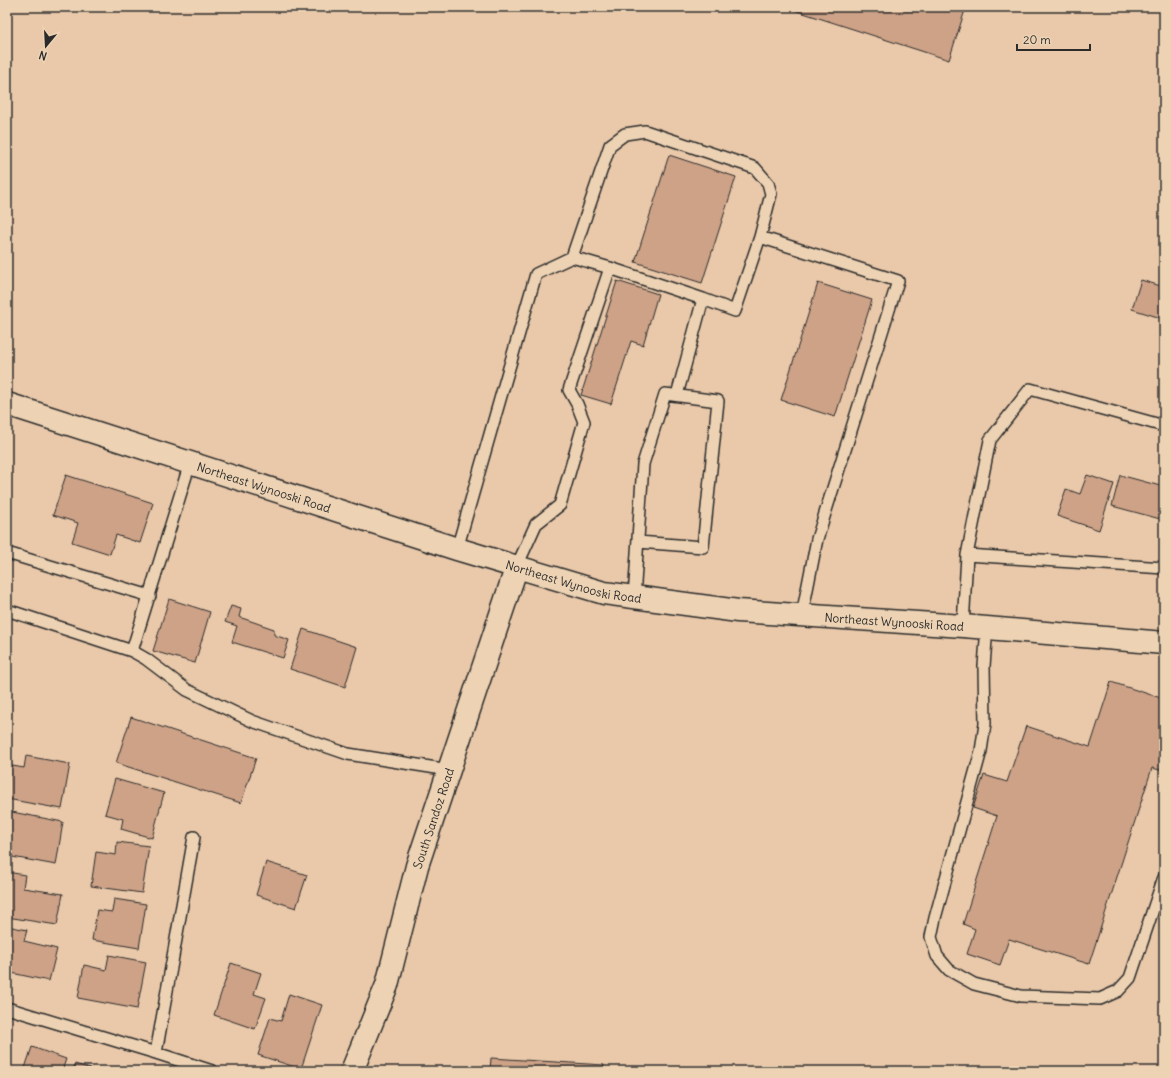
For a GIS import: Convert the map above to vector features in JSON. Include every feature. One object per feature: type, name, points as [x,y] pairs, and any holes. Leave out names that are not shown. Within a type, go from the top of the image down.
[{"type":"main road","name":"Northeast Wynooski Road","points":[[7,404],[457,549],[604,593],[738,611],[987,627],[1164,643]]},
{"type":"main road","name":"South Sandoz Road","points":[[352,1071],[388,984],[417,866],[517,566]]},
{"type":"lane","points":[[457,549],[536,274],[572,257],[704,299],[735,311],[760,237],[771,194],[768,183],[754,168],[645,131],[625,134],[610,146],[572,257]]},
{"type":"lane","points":[[760,237],[898,281],[817,539],[802,615]]},
{"type":"lane","points":[[517,566],[536,524],[560,505],[584,422],[578,404],[569,390],[610,268]]},
{"type":"lane","points":[[677,395],[704,299]]},
{"type":"lane","points":[[963,626],[967,555],[990,440],[1030,390],[1164,426]]},
{"type":"lane","points":[[634,598],[643,464],[665,394],[718,401],[703,546],[638,542]]},
{"type":"lane","points":[[132,651],[190,463]]},
{"type":"lane","points":[[7,553],[150,596]]},
{"type":"lane","points":[[967,555],[1164,568]]},
{"type":"lane","points":[[7,610],[132,651],[146,659],[187,690],[252,721],[348,754],[450,770]]},
{"type":"lane","points":[[987,627],[984,666],[985,724],[974,777],[931,937],[937,956],[949,970],[974,984],[1021,996],[1100,999],[1118,991],[1130,978],[1164,877]]},
{"type":"lane","points":[[156,1053],[194,837]]},
{"type":"lane","points":[[7,1008],[212,1071]]},
{"type":"building","points":[[795,7],[966,7],[949,60],[794,10]]},
{"type":"building","points":[[669,155],[736,177],[702,283],[635,262]]},
{"type":"building","points":[[1141,280],[1164,287],[1164,319],[1132,309]]},
{"type":"building","points":[[617,281],[658,294],[643,345],[631,341],[611,404],[581,395]]},
{"type":"building","points":[[818,283],[872,300],[835,417],[781,400]]},
{"type":"building","points":[[66,475],[153,503],[140,543],[116,535],[110,554],[72,542],[78,523],[53,515]]},
{"type":"building","points":[[1087,475],[1114,484],[1099,530],[1057,516],[1066,489],[1080,494]]},
{"type":"building","points":[[1120,475],[1164,487],[1164,520],[1112,506]]},
{"type":"building","points":[[169,599],[210,612],[195,663],[153,651]]},
{"type":"building","points":[[231,606],[241,609],[239,617],[274,629],[274,635],[289,640],[283,658],[232,642],[237,626],[225,622]]},
{"type":"building","points":[[303,629],[357,647],[345,687],[290,669]]},
{"type":"building","points":[[1111,682],[1164,699],[1164,771],[1152,768],[1089,964],[1009,939],[1000,965],[967,954],[975,929],[963,924],[997,816],[973,808],[984,775],[1007,782],[1026,726],[1090,747]]},
{"type":"building","points":[[131,717],[256,758],[241,803],[116,763]]},
{"type":"building","points":[[26,756],[70,764],[62,809],[7,799],[7,765],[24,768]]},
{"type":"building","points":[[115,779],[164,793],[152,838],[121,829],[123,819],[105,814]]},
{"type":"building","points":[[7,811],[63,822],[56,865],[7,856]]},
{"type":"building","points":[[117,842],[149,846],[142,893],[91,886],[96,852],[116,855]]},
{"type":"building","points":[[266,862],[307,875],[296,908],[256,895]]},
{"type":"building","points":[[7,872],[25,875],[23,888],[63,894],[57,925],[7,917]]},
{"type":"building","points":[[114,899],[146,904],[139,948],[92,940],[97,910],[112,912]]},
{"type":"building","points":[[7,926],[27,930],[24,941],[57,949],[49,981],[7,972]]},
{"type":"building","points":[[109,955],[146,962],[137,1009],[78,998],[84,965],[106,970]]},
{"type":"building","points":[[231,963],[261,973],[254,994],[266,998],[255,1029],[214,1015]]},
{"type":"building","points":[[289,994],[322,1005],[301,1069],[258,1055],[270,1018],[281,1021]]},
{"type":"building","points":[[32,1047],[66,1059],[62,1071],[24,1071]]},
{"type":"building","points":[[491,1058],[604,1065],[603,1071],[490,1071]]},
{"type":"building","points":[[75,1064],[97,1071],[73,1071]]}]
